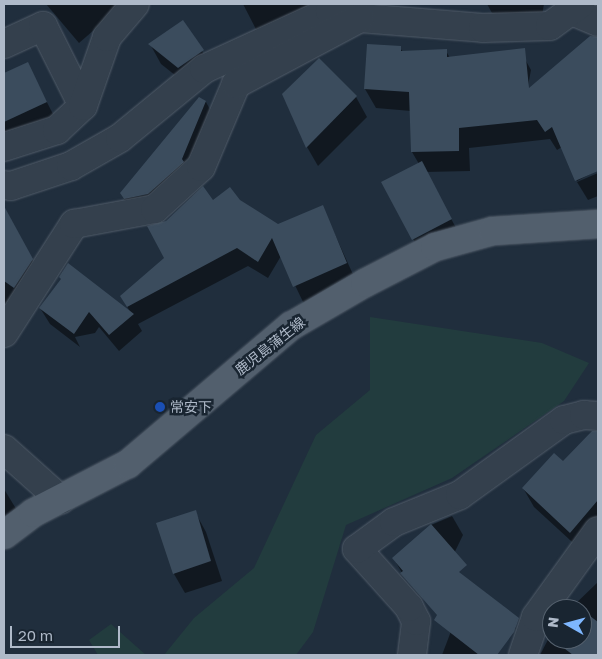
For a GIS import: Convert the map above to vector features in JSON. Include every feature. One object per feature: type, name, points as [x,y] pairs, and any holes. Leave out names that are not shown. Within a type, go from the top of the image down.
[{"type":"main road","name":"鹿児島蒲生線","points":[[4,534],[33,513],[128,464],[291,326],[374,278],[435,248],[492,231],[598,224]]},
{"type":"street","points":[[4,148],[57,130],[83,106],[107,37],[135,4]]},
{"type":"street","points":[[4,185],[11,186],[79,162],[120,138],[213,65],[330,11],[360,18],[483,28],[550,26],[576,8],[598,22]]},
{"type":"street","points":[[4,333],[74,224],[156,209],[201,167],[236,84],[360,18]]},
{"type":"street","points":[[4,44],[43,26],[83,106]]},
{"type":"street","points":[[412,655],[416,621],[409,607],[357,549],[394,522],[460,495],[564,420],[584,414],[598,416]]},
{"type":"street","points":[[4,449],[61,500]]},
{"type":"street","points":[[522,655],[536,617],[598,531]]},
{"type":"green space","points":[[370,317],[542,343],[589,363],[564,401],[452,478],[346,525],[313,632],[296,655],[164,655],[194,618],[254,568],[316,435],[370,390]]},
{"type":"green space","points":[[111,624],[146,655],[98,655],[89,640]]},
{"type":"building","points":[[183,20],[204,50],[178,68],[148,44]]},
{"type":"building","points":[[590,36],[598,37],[598,171],[575,181],[552,127],[545,132],[537,120],[459,128],[459,151],[411,152],[409,92],[364,89],[367,44],[401,46],[401,51],[447,49],[447,57],[525,48],[529,88]]},
{"type":"building","points":[[319,58],[357,96],[306,148],[282,94]]},
{"type":"building","points":[[28,62],[47,102],[4,122],[4,73]]},
{"type":"building","points":[[199,97],[206,101],[182,159],[184,162],[148,194],[124,199],[120,193]]},
{"type":"building","points":[[422,161],[452,219],[412,240],[381,182]]},
{"type":"building","points":[[203,186],[213,200],[230,187],[240,200],[278,224],[323,205],[347,263],[293,287],[272,238],[258,262],[237,248],[127,307],[120,296],[164,258],[147,226],[166,221]]},
{"type":"building","points":[[4,206],[33,259],[14,288],[4,281]]},
{"type":"building","points":[[68,263],[134,314],[109,335],[89,312],[74,334],[39,308],[61,279],[59,277]]},
{"type":"building","points":[[592,431],[598,431],[598,500],[570,533],[522,488],[554,453],[563,461]]},
{"type":"building","points":[[196,510],[211,561],[173,574],[156,523]]},
{"type":"building","points":[[431,524],[467,565],[459,572],[519,618],[514,632],[497,655],[479,655],[434,620],[437,615],[400,573],[403,571],[392,558]]},
{"type":"building","points":[[592,618],[598,622],[598,655],[573,655],[565,649],[592,649]]},
{"type":"place","name":"常安下","points":[[160,407]]}]
